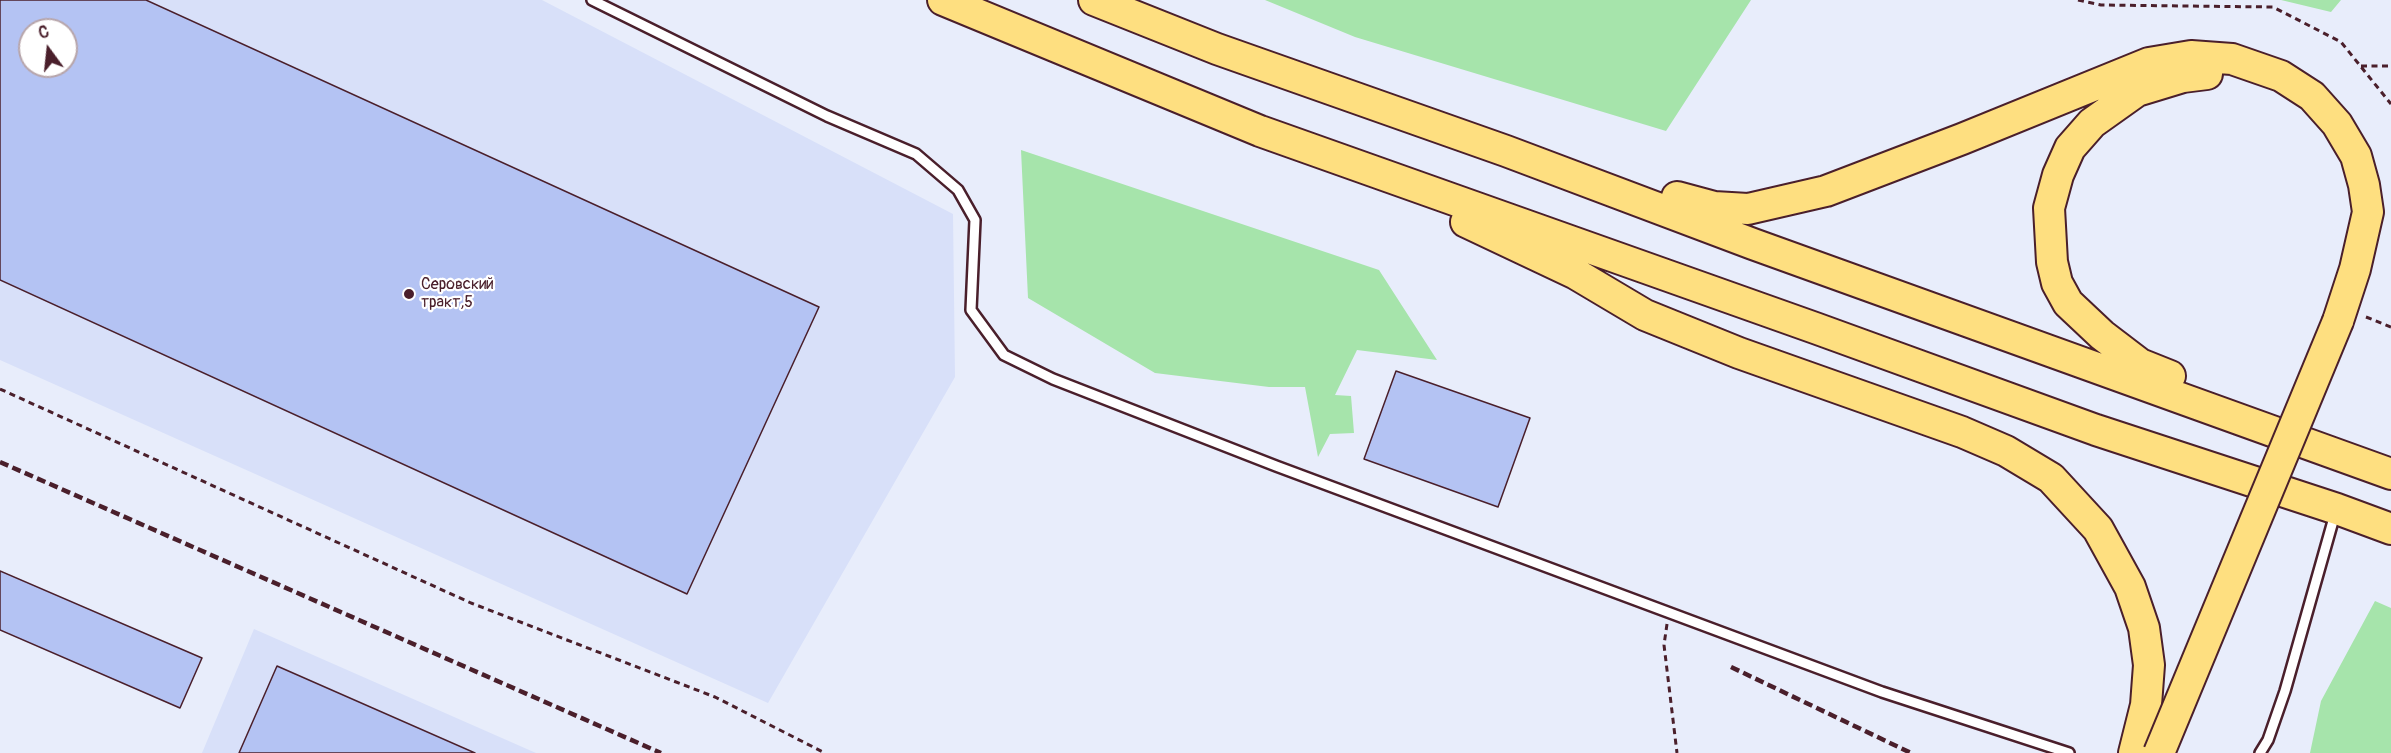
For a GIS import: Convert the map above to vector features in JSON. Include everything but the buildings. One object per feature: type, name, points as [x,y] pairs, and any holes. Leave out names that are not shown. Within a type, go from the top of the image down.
[{"type":"main road","points":[[943,0],[1260,131],[1463,220],[1565,269],[1645,315],[1739,353],[1962,432],[2006,451],[2050,478],[2098,529],[2130,587],[2144,628],[2149,665],[2146,705],[2134,753]]},
{"type":"main road","points":[[1094,0],[1217,49],[1506,151],[1753,244],[2391,473]]},
{"type":"main road","points":[[1506,151],[1714,207],[1748,209],[1827,191],[2149,63],[2191,56],[2232,59],[2281,76],[2312,96],[2337,123],[2356,156],[2364,185],[2368,212],[2355,269],[2352,319],[2159,753]]},
{"type":"main road","points":[[2281,76],[2229,71],[2182,77],[2137,91],[2092,123],[2070,148],[2058,175],[2049,208],[2051,253],[2057,283],[2068,303],[2102,335],[2140,364],[2391,473]]},
{"type":"main road","points":[[1260,131],[2096,430],[2391,529]]},
{"type":"lane","points":[[592,0],[827,116],[916,154],[958,190],[975,220],[971,310],[1004,355],[1053,379],[1254,458],[1882,692],[2069,753]]},
{"type":"lane","points":[[2260,753],[2268,740],[2285,691],[2337,509]]},
{"type":"path","points":[[2078,0],[2101,5],[2273,7],[2341,42],[2391,104]]},
{"type":"path","points":[[2361,66],[2391,66]]},
{"type":"path","points":[[2352,319],[2391,327]]},
{"type":"path","points":[[0,388],[471,603],[714,697],[825,753]]},
{"type":"path","points":[[1669,611],[1664,645],[1677,753]]},
{"type":"shaded area","points":[[0,0],[542,0],[953,214],[955,377],[768,703],[0,360]]},
{"type":"shaded area","points":[[254,629],[536,753],[202,753]]},
{"type":"green space","points":[[1265,0],[1751,0],[1666,131],[1355,37]]},
{"type":"green space","points":[[2281,0],[2341,0],[2331,12]]},
{"type":"green space","points":[[1021,150],[1379,270],[1437,360],[1357,350],[1335,395],[1351,396],[1354,433],[1330,434],[1318,457],[1305,387],[1269,387],[1155,373],[1028,298]]},
{"type":"green space","points":[[2375,601],[2391,608],[2391,753],[2310,753],[2321,701]]},
{"type":"railway","points":[[0,462],[661,753]]},
{"type":"railway","points":[[1731,667],[1911,753]]},
{"type":"place","name":"Серовский тракт,5","points":[[409,294]]}]
